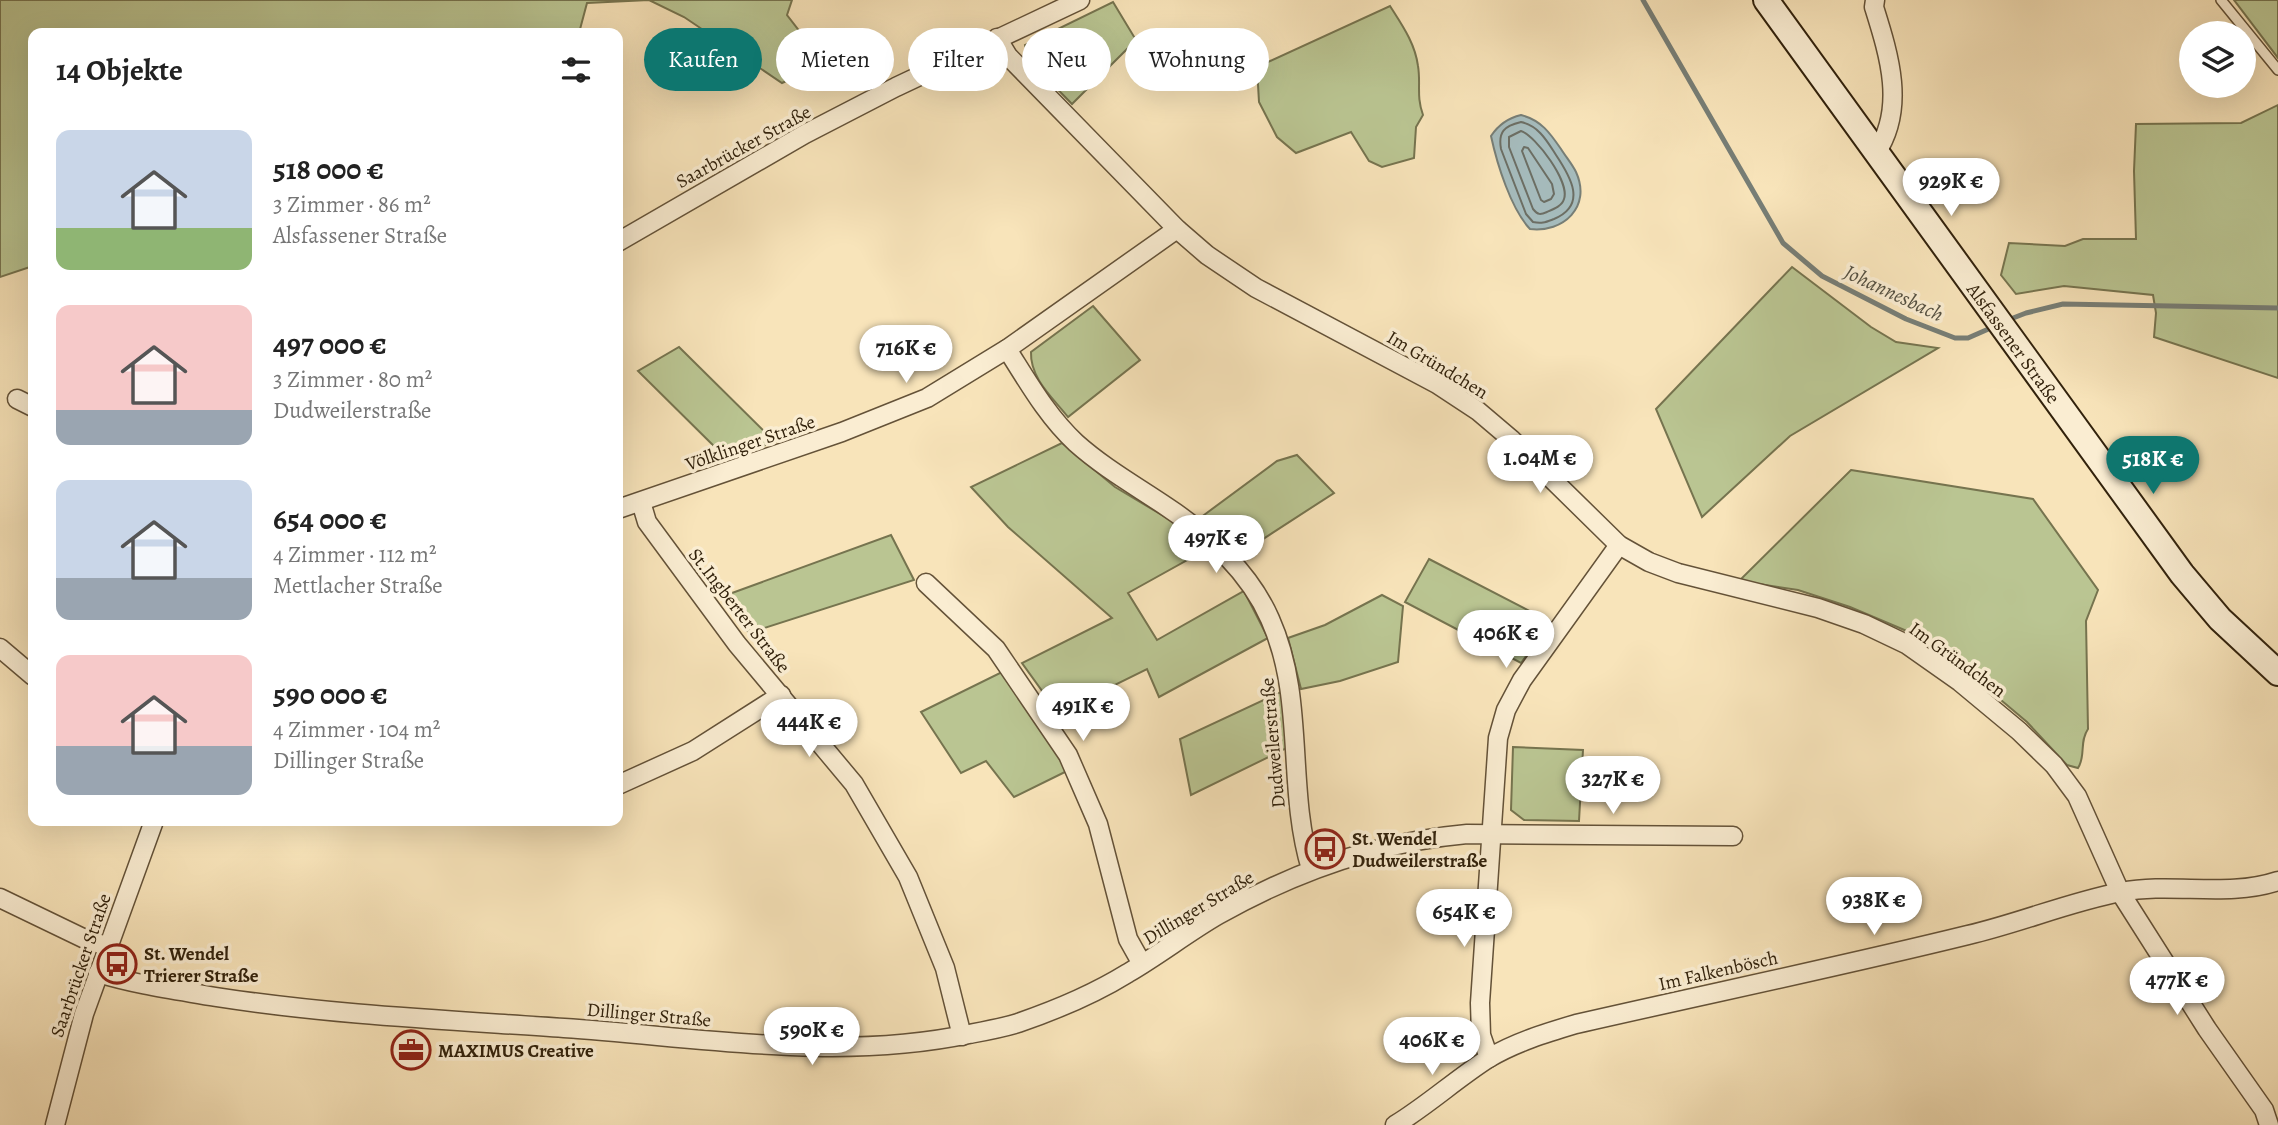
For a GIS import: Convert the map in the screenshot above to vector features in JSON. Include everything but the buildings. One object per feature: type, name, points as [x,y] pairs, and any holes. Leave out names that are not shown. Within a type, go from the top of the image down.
[{"type":"main road","name":"Alsfassener Straße","points":[[1766,0],[2182,574],[2220,619],[2278,673]]},
{"type":"street","name":"Saarbrücker Straße","points":[[1008,33],[1080,0]]},
{"type":"street","points":[[1875,0],[1874,7],[1889,54],[1893,83],[1891,121],[1885,139],[1876,153]]},
{"type":"street","name":"Im Gründchen","points":[[1008,56],[1177,229],[1207,255],[1256,288],[1437,383],[1478,411],[1511,439],[1619,545],[1649,562],[1678,573],[1818,608],[1906,644],[1960,682],[2020,731],[2054,765],[2077,796],[2120,892],[2207,1029],[2264,1110],[2269,1125]]},
{"type":"street","name":"Saarbrücker Straße","points":[[623,239],[805,134],[908,83]]},
{"type":"street","name":"Völklinger Straße","points":[[623,507],[842,432],[926,398],[1007,349],[1177,229]]},
{"type":"street","name":"Dudweilerstraße","points":[[1007,349],[1040,403],[1076,442],[1118,476],[1170,508],[1211,541],[1245,578],[1270,617],[1283,654],[1293,696],[1298,802],[1303,845],[1311,869]]},
{"type":"street","points":[[17,399],[28,404]]},
{"type":"street","name":"St.Ingberter Straße","points":[[640,502],[647,522],[737,644],[854,784],[908,877],[945,968],[962,1036]]},
{"type":"street","points":[[1489,1058],[1481,1035],[1480,1003],[1498,738],[1506,710],[1522,680],[1619,545]]},
{"type":"street","points":[[926,583],[996,649],[1068,755],[1098,824],[1128,939],[1142,964]]},
{"type":"street","points":[[0,648],[28,672]]},
{"type":"street","points":[[623,783],[693,751],[780,695]]},
{"type":"street","name":"Saarbrücker Straße","points":[[55,1125],[74,1049],[98,973],[152,826]]},
{"type":"street","name":"Dillinger Straße","points":[[98,973],[128,983],[230,999],[364,1015],[810,1048],[867,1048],[962,1036],[1012,1025],[1048,1012],[1087,995],[1142,964],[1217,916],[1311,869],[1367,852],[1433,837],[1492,834],[1733,836]]},
{"type":"street","name":"Im Falkenbösch","points":[[1395,1125],[1418,1118],[1489,1058],[1530,1038],[1576,1024],[1971,935],[2082,900],[2120,892],[2147,887],[2241,890],[2278,881]]},
{"type":"street","points":[[0,898],[87,940],[107,946]]},
{"type":"lane","points":[[2221,0],[2278,70]]},
{"type":"green space","points":[[0,0],[649,0],[587,3],[580,28],[28,28],[28,268],[0,277]]},
{"type":"green space","points":[[649,0],[792,0],[787,15],[797,28],[776,28],[776,79],[762,70],[762,28],[700,28]]},
{"type":"green space","points":[[2234,0],[2278,0],[2278,58],[2256,29],[2256,21],[2250,21]]},
{"type":"green space","points":[[1113,2],[1129,28],[1125,28],[1125,51],[1111,65],[1111,28],[1060,28]]},
{"type":"green space","points":[[1390,6],[1411,42],[1418,66],[1423,115],[1416,127],[1414,158],[1382,167],[1369,161],[1351,132],[1296,153],[1277,137],[1259,102],[1258,91],[1269,91],[1269,61]]},
{"type":"green space","points":[[1059,91],[1085,91],[1072,104]]},
{"type":"green space","points":[[2278,105],[2278,378],[2154,337],[2156,313],[2153,295],[2064,286],[2016,294],[2001,275],[2009,243],[2065,246],[2083,239],[2136,239],[2136,124],[2241,123]]},
{"type":"green space","points":[[1792,267],[1871,327],[1896,342],[1938,348],[1790,436],[1702,517],[1656,409]]},
{"type":"green space","points":[[1093,306],[1140,360],[1068,417],[1038,379],[1031,352]]},
{"type":"green space","points":[[679,347],[775,442],[726,458],[638,371]]},
{"type":"green space","points":[[1062,443],[1115,487],[1182,527],[1207,549],[1128,593],[1157,640],[1244,591],[1268,638],[1159,697],[1147,669],[1058,713],[1022,663],[1112,618],[1008,527],[971,487]]},
{"type":"green space","points":[[1297,455],[1334,493],[1243,552],[1204,515],[1277,461]]},
{"type":"green space","points":[[1851,470],[2033,499],[2098,590],[2086,621],[2088,729],[2078,768],[2067,765],[2027,722],[1976,679],[1909,632],[1850,607],[1798,590],[1739,581]]},
{"type":"green space","points":[[891,535],[914,580],[749,633],[721,597]]},
{"type":"green space","points":[[1429,559],[1551,622],[1521,663],[1405,602]]},
{"type":"green space","points":[[1382,595],[1403,606],[1398,662],[1340,681],[1301,689],[1288,638],[1325,625]]},
{"type":"green space","points":[[1002,672],[1034,716],[1067,771],[1014,797],[986,761],[961,773],[921,712]]},
{"type":"green space","points":[[1281,692],[1286,712],[1287,748],[1191,795],[1180,739]]},
{"type":"green space","points":[[1513,747],[1583,750],[1579,821],[1524,820],[1511,810]]},
{"type":"water","points":[[1521,115],[1534,120],[1549,133],[1574,169],[1580,185],[1577,206],[1563,222],[1553,227],[1530,229],[1511,198],[1497,160],[1491,136],[1504,122]]},
{"type":"waterway","name":"Johannesbach","points":[[1643,0],[1783,243],[1822,276],[1906,319],[1955,338],[1968,338],[1993,327]]},
{"type":"waterway","name":"Johannesbach","points":[[2008,320],[2063,304],[2278,308]]},
{"type":"place","name":"St. Wendel Dudweilerstraße","points":[[1325,849]]},
{"type":"place","name":"St. Wendel Trierer Straße","points":[[117,964]]},
{"type":"place","name":"MAXIMUS Creative","points":[[411,1050]]}]
